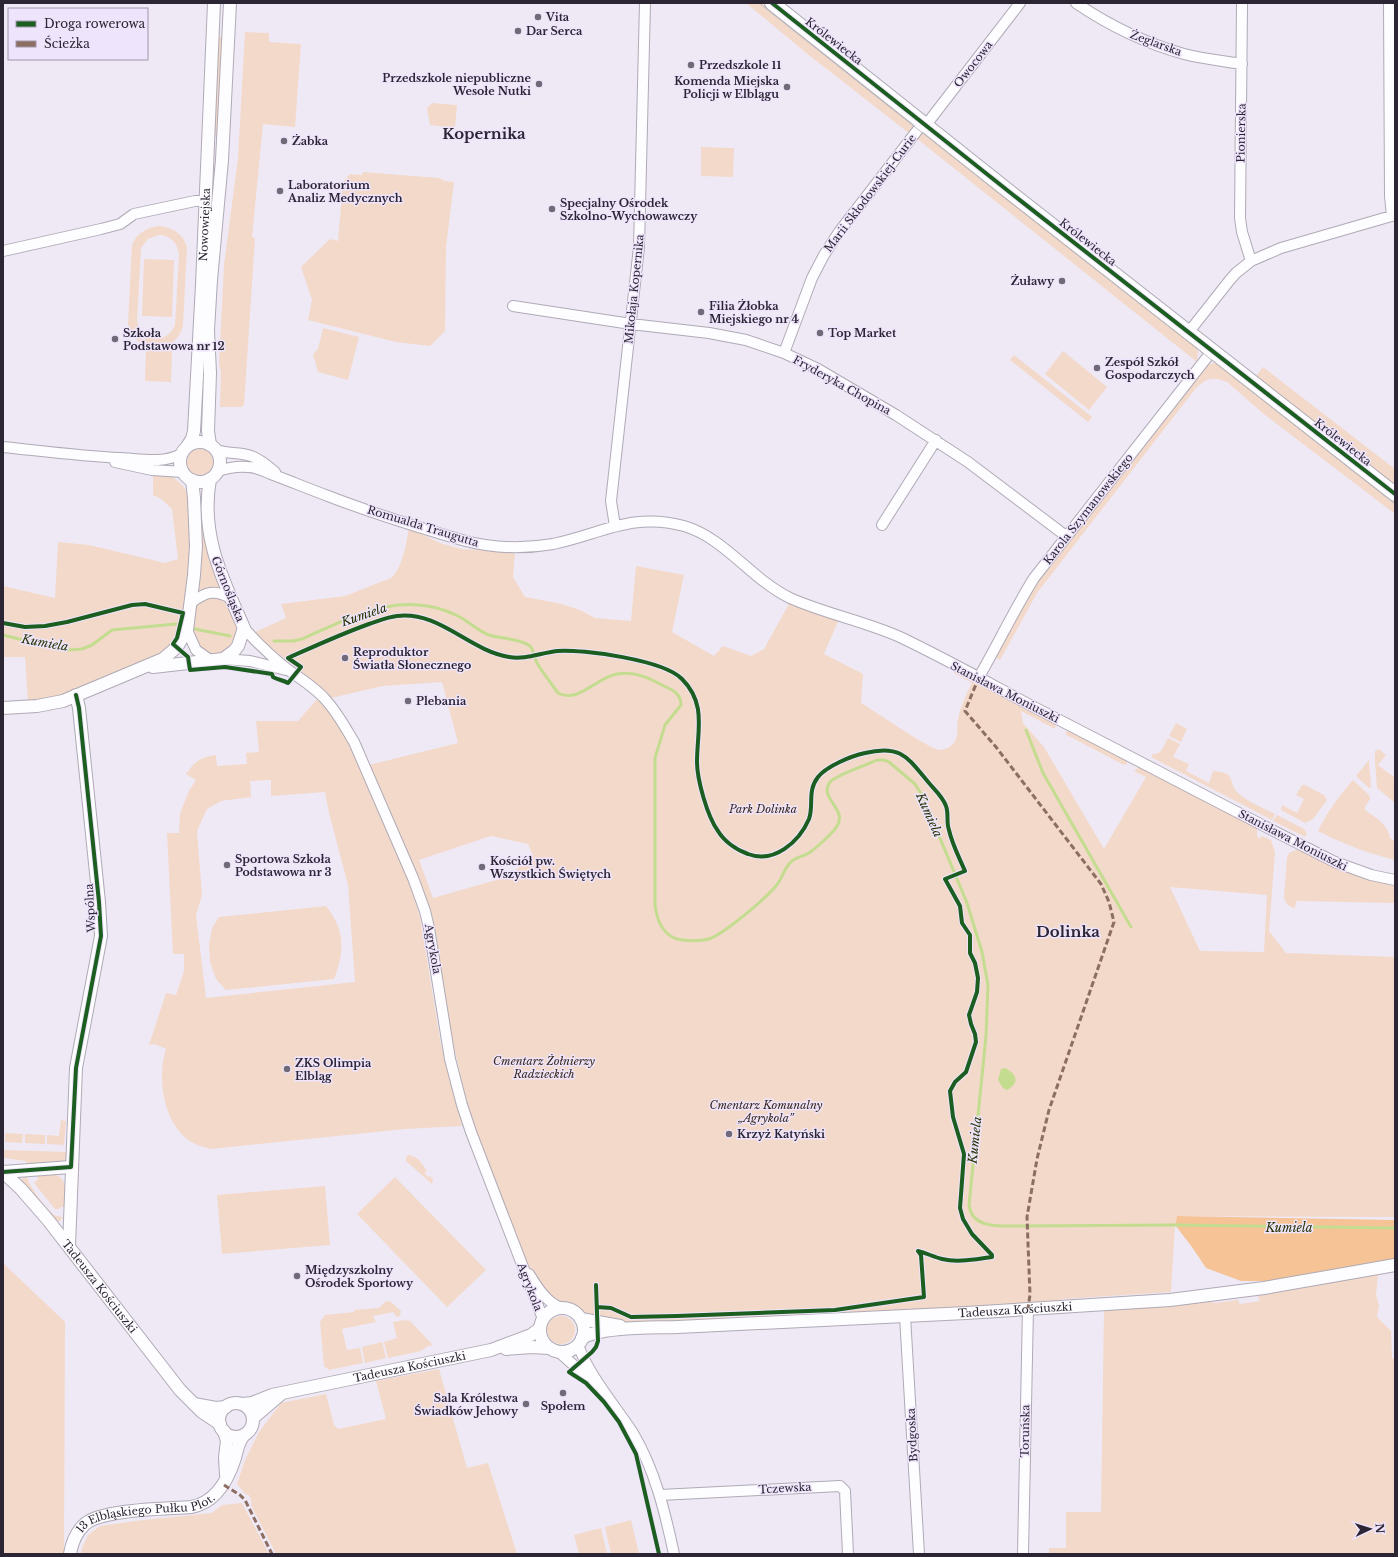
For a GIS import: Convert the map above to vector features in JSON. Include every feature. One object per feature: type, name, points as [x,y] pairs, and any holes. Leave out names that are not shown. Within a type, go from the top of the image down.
[{"type":"main road","name":"Królewiecka","points":[[772,3],[1395,494]]},
{"type":"street","name":"Nowowiejska","points":[[185,450],[192,439],[194,431],[206,201],[214,3]]},
{"type":"street","name":"Nowowiejska","points":[[213,448],[208,431],[210,373],[208,330],[222,160],[230,3]]},
{"type":"street","name":"Mikołaja Kopernika","points":[[615,526],[611,501],[640,233],[645,3]]},
{"type":"street","name":"Owocowa","points":[[925,124],[1020,3]]},
{"type":"street","name":"Żeglarska","points":[[1076,3],[1099,19],[1137,38],[1153,44],[1186,54],[1242,64]]},
{"type":"street","name":"Pionierska","points":[[1242,3],[1240,218],[1242,232],[1251,262]]},
{"type":"street","points":[[1188,332],[1236,272],[1251,262],[1281,248],[1394,215],[1390,196],[1392,67],[1389,3]]},
{"type":"street","name":"Marii Skłodowskiej-Curie","points":[[784,353],[809,285],[824,255],[839,232],[925,124]]},
{"type":"street","points":[[3,252],[100,230],[120,224],[134,214],[195,200],[206,201]]},
{"type":"street","name":"Fryderyka Chopina","points":[[513,306],[631,324],[709,333],[746,340],[784,353],[816,368],[936,440],[968,462],[1066,536]]},
{"type":"street","name":"Karola Szymanowskiego","points":[[978,677],[992,655],[1034,578],[1212,351]]},
{"type":"street","points":[[882,525],[936,440]]},
{"type":"street","points":[[3,448],[148,460],[165,459],[185,450],[194,443],[202,442],[213,448],[220,459],[214,475],[201,482],[187,476],[134,466],[93,456]]},
{"type":"street","name":"Romualda Traugutta","points":[[213,448],[228,454],[250,456],[264,463],[281,477]]},
{"type":"street","points":[[185,450],[180,464],[187,476]]},
{"type":"street","name":"Romualda Traugutta","points":[[214,475],[230,467],[249,467],[281,477],[337,500],[440,534],[478,544],[516,547],[553,544],[615,526]]},
{"type":"street","name":"Górnośląska","points":[[214,475],[208,495],[210,534],[217,565],[244,628]]},
{"type":"street","name":"Górnośląska","points":[[187,476],[194,498],[196,546],[192,602],[187,630]]},
{"type":"street","name":"Stanisława Moniuszki","points":[[615,526],[650,522],[672,524],[689,528],[703,534],[713,540],[758,578],[788,597],[869,624],[900,637],[1335,862],[1371,875],[1395,880]]},
{"type":"street","points":[[192,602],[211,592],[223,593],[231,598]]},
{"type":"street","points":[[134,671],[173,664],[223,659],[238,646],[244,628]]},
{"type":"street","name":"Agrykola","points":[[244,628],[258,644],[291,671],[306,681],[325,698],[343,722],[366,770],[416,884],[429,928],[449,1052],[462,1105],[518,1256],[541,1324]]},
{"type":"street","points":[[187,630],[196,650],[210,660]]},
{"type":"street","points":[[3,708],[20,708],[52,703],[76,695],[163,659],[177,647],[187,630]]},
{"type":"street","name":"Agrykola","points":[[223,659],[250,661],[291,671]]},
{"type":"street","name":"Wspólna","points":[[69,1246],[76,1068],[101,930],[100,902],[79,708],[76,695]]},
{"type":"street","name":"Tadeusza Kościuszki","points":[[3,1172],[71,1167]]},
{"type":"street","name":"Tadeusza Kościuszki","points":[[3,1172],[21,1188],[69,1246],[182,1393],[202,1412],[222,1427]]},
{"type":"street","name":"Agrykola","points":[[518,1256],[539,1289],[552,1304],[561,1308]]},
{"type":"street","name":"Tadeusza Kościuszki","points":[[580,1341],[598,1332],[633,1328],[905,1316],[1177,1299],[1264,1288],[1395,1266]]},
{"type":"street","points":[[602,1390],[541,1338],[541,1324],[550,1311],[561,1308],[571,1310],[581,1319],[583,1327],[580,1341],[584,1359],[602,1390],[633,1433],[652,1470],[660,1495],[674,1554]]},
{"type":"street","name":"Toruńska","points":[[1023,1554],[1028,1308]]},
{"type":"street","name":"Bydgoska","points":[[905,1316],[918,1554]]},
{"type":"street","name":"Tadeusza Kościuszki","points":[[581,1319],[633,1328]]},
{"type":"street","name":"Tadeusza Kościuszki","points":[[491,1350],[536,1333],[541,1324]]},
{"type":"street","points":[[554,1350],[568,1351],[580,1341]]},
{"type":"street","name":"Tadeusza Kościuszki","points":[[242,1404],[252,1403],[264,1397],[282,1393],[491,1350],[531,1346],[554,1350]]},
{"type":"street","name":"Tadeusza Kościuszki","points":[[253,1418],[282,1393]]},
{"type":"street","points":[[222,1427],[231,1436],[244,1435],[252,1426],[253,1418],[249,1410],[242,1404],[233,1403],[226,1407],[220,1415],[222,1427],[227,1442],[225,1458],[226,1476]]},
{"type":"street","points":[[194,1404],[216,1408],[226,1407]]},
{"type":"street","name":"13 Elbląskiego Pułku Plot.","points":[[70,1554],[72,1543],[78,1531],[94,1518],[108,1514],[182,1508],[201,1504],[211,1498],[224,1485],[226,1476],[233,1464],[240,1440],[244,1435]]},
{"type":"street","name":"Tczewska","points":[[660,1495],[840,1486],[845,1492],[848,1554]]},
{"type":"green space","points":[[746,3],[763,3],[914,125],[910,134],[805,52]]},
{"type":"green space","points":[[245,32],[269,33],[269,42],[301,44],[295,127],[263,124],[252,237],[255,238],[244,405],[241,407],[220,407],[221,372],[219,364],[224,265],[238,158]]},
{"type":"green space","points":[[217,37],[223,37],[217,136],[215,137],[214,136]]},
{"type":"green space","points":[[432,103],[457,105],[455,128],[430,125],[427,108]]},
{"type":"green space","points":[[923,132],[1196,345],[1198,352],[1197,362],[916,138]]},
{"type":"green space","points":[[701,147],[734,148],[733,177],[701,176]]},
{"type":"green space","points":[[363,172],[439,178],[445,181],[454,182],[446,247],[445,331],[430,346],[396,342],[308,320],[312,300],[301,267],[330,239],[338,241],[343,182],[350,174],[362,175]]},
{"type":"green space","points":[[158,226],[172,229],[183,238],[187,248],[183,326],[179,336],[172,343],[155,348],[146,346],[138,341],[132,334],[128,324],[132,244],[140,234]],"holes":[[[163,235],[173,240],[179,255],[175,325],[171,332],[166,336],[154,339],[143,333],[137,320],[141,248],[148,239]]]},
{"type":"green space","points":[[144,259],[174,260],[172,317],[142,316]]},
{"type":"green space","points":[[323,328],[359,337],[348,380],[318,372],[313,354],[318,349]]},
{"type":"green space","points":[[146,350],[172,351],[171,382],[145,381]]},
{"type":"green space","points":[[1063,351],[1107,387],[1089,410],[1045,374]]},
{"type":"green space","points":[[1014,355],[1092,417],[1088,422],[1010,360]]},
{"type":"green space","points":[[1216,363],[1395,501],[1395,514],[1265,415],[1227,382],[1218,379],[1207,380],[1196,388],[1037,593],[1000,660],[995,657],[1032,588],[1206,366]]},
{"type":"green space","points":[[1263,367],[1395,469],[1395,486],[1256,376]]},
{"type":"green space","points":[[200,449],[209,453],[213,462],[209,471],[200,475],[191,471],[187,462],[191,453]]},
{"type":"green space","points":[[153,474],[173,477],[188,493],[190,514],[189,585],[181,631],[178,638],[165,652],[60,696],[28,703],[25,657],[3,657],[3,586],[55,598],[58,542],[89,545],[165,563],[178,559],[172,509],[161,499],[153,495]]},
{"type":"green space","points":[[200,514],[204,514],[221,588],[210,588],[199,592]]},
{"type":"green space","points":[[409,528],[440,543],[461,549],[515,552],[513,577],[525,597],[562,604],[580,610],[595,618],[631,621],[636,566],[684,575],[672,632],[714,656],[723,646],[751,656],[764,649],[790,602],[839,619],[824,654],[863,674],[861,703],[913,737],[940,750],[953,745],[955,741],[960,711],[972,683],[954,673],[954,670],[972,681],[973,680],[1056,723],[1055,729],[1021,711],[1023,723],[1044,747],[1104,849],[1146,777],[1134,771],[1139,767],[1257,828],[1257,837],[1260,838],[1262,836],[1271,840],[1275,852],[1269,931],[1286,953],[1395,957],[1395,1217],[1177,1216],[1175,1225],[1171,1292],[1063,1299],[1048,1303],[653,1324],[609,1321],[583,1315],[574,1307],[555,1301],[537,1280],[527,1263],[476,1131],[465,1095],[450,1029],[436,934],[426,899],[417,874],[369,765],[458,743],[442,682],[383,686],[331,698],[253,633],[286,618],[281,604],[345,596],[391,578],[401,562]],"holes":[[[491,836],[528,844],[533,856],[507,877],[433,898],[419,860]],[[1170,887],[1267,895],[1264,952],[1200,951]]]},
{"type":"green space","points":[[211,595],[223,600],[228,605],[234,617],[237,629],[235,640],[222,652],[213,653],[204,651],[197,645],[193,635],[197,605],[199,601]]},
{"type":"green space","points":[[318,698],[328,709],[342,729],[408,878],[420,917],[441,1045],[462,1126],[405,1129],[211,1149],[193,1143],[183,1136],[175,1126],[169,1114],[165,1101],[162,1074],[166,1049],[155,1044],[149,1045],[166,993],[176,995],[184,971],[184,954],[173,954],[167,833],[179,833],[180,813],[189,791],[196,780],[186,774],[199,760],[216,755],[217,766],[247,764],[246,753],[259,752],[256,721],[298,721]],"holes":[[[271,780],[271,796],[325,792],[348,885],[355,982],[206,998],[196,915],[202,895],[197,832],[207,809],[221,801],[251,797],[250,781]]]},
{"type":"green space","points":[[1176,723],[1187,729],[1181,742],[1169,736]]},
{"type":"green space","points":[[1068,729],[1126,759],[1127,764],[1124,765],[1065,734]]},
{"type":"green space","points":[[1168,738],[1180,744],[1173,757],[1189,764],[1186,771],[1209,783],[1213,771],[1226,774],[1231,779],[1235,790],[1239,794],[1275,814],[1272,820],[1151,757],[1153,754],[1161,751]]},
{"type":"green space","points":[[1379,749],[1386,755],[1378,765],[1395,778],[1394,802],[1377,788],[1375,751]]},
{"type":"green space","points":[[1369,760],[1371,788],[1356,776]]},
{"type":"green space","points":[[1353,780],[1369,795],[1370,799],[1365,807],[1365,810],[1384,825],[1390,838],[1395,841],[1395,860],[1355,848],[1318,831],[1325,817]]},
{"type":"green space","points":[[1302,785],[1305,785],[1324,795],[1327,800],[1313,819],[1305,823],[1281,810],[1282,805],[1297,813],[1304,799],[1296,795]]},
{"type":"green space","points":[[1277,815],[1304,829],[1307,834],[1305,837],[1273,821]]},
{"type":"green space","points":[[1296,850],[1301,850],[1395,884],[1395,903],[1296,901],[1295,908],[1289,906],[1284,897],[1287,858],[1289,853]]},
{"type":"green space","points":[[326,906],[337,924],[341,941],[340,959],[334,979],[226,990],[216,979],[210,962],[209,945],[212,928],[219,917]]},
{"type":"green space","points":[[61,1120],[66,1121],[64,1145],[47,1144],[47,1135],[59,1136]]},
{"type":"green space","points":[[5,1133],[23,1134],[22,1143],[5,1142]]},
{"type":"green space","points":[[25,1134],[45,1135],[45,1144],[25,1143]]},
{"type":"green space","points":[[3,1150],[68,1152],[67,1157],[61,1163],[30,1165],[25,1161],[3,1157]]},
{"type":"green space","points":[[409,1155],[415,1157],[421,1163],[427,1171],[424,1173],[428,1177],[430,1176],[433,1180],[432,1184],[406,1161],[406,1157]]},
{"type":"green space","points":[[52,1174],[64,1182],[66,1192],[64,1207],[59,1209],[55,1209],[34,1183],[38,1179],[37,1176]]},
{"type":"green space","points":[[27,1177],[35,1192],[52,1214],[63,1217],[60,1221],[56,1222],[21,1181],[22,1178]]},
{"type":"green space","points":[[395,1177],[486,1270],[447,1307],[357,1214]]},
{"type":"green space","points":[[325,1186],[330,1245],[222,1254],[217,1195]]},
{"type":"green space","points":[[3,1263],[65,1322],[64,1554],[3,1554]]},
{"type":"green space","points":[[1378,1274],[1376,1295],[1379,1305],[1377,1317],[1391,1331],[1392,1358],[1395,1359],[1395,1554],[1049,1554],[1049,1548],[1066,1548],[1066,1512],[1101,1512],[1104,1309],[1206,1301],[1215,1303],[1238,1300],[1240,1304],[1260,1301],[1257,1294]]},
{"type":"green space","points":[[386,1301],[391,1302],[401,1311],[400,1316],[397,1317],[393,1312],[373,1316],[376,1322],[342,1329],[347,1350],[360,1348],[363,1363],[329,1370],[324,1366],[320,1322],[325,1315],[354,1312],[354,1310],[379,1308]]},
{"type":"green space","points":[[561,1316],[571,1320],[575,1330],[571,1340],[561,1344],[551,1340],[547,1330],[551,1320]]},
{"type":"green space","points":[[405,1320],[410,1321],[433,1345],[428,1346],[421,1351],[388,1358],[384,1342],[397,1338],[393,1322]]},
{"type":"green space","points":[[382,1342],[386,1358],[365,1363],[362,1347]]},
{"type":"green space","points":[[439,1369],[467,1468],[488,1463],[517,1554],[276,1554],[251,1505],[249,1495],[245,1494],[237,1484],[245,1460],[259,1432],[281,1403],[326,1394],[334,1425],[338,1429],[386,1419],[376,1381]]},
{"type":"green space","points":[[242,1503],[269,1554],[81,1554],[88,1535],[100,1526],[212,1513],[222,1505]]},
{"type":"green space","points":[[631,1520],[639,1554],[611,1554],[605,1527]]},
{"type":"green space","points":[[601,1528],[607,1554],[579,1554],[574,1535]]},
{"type":"shaded area","points":[[1005,1068],[1014,1075],[1015,1078],[1014,1084],[1007,1090],[1003,1088],[998,1080],[1001,1069]]},
{"type":"shaded area","points":[[1177,1216],[1395,1220],[1395,1260],[1276,1281],[1241,1281],[1206,1268],[1175,1225]]},
{"type":"waterway","name":"Kumiela","points":[[274,641],[293,641],[302,639],[340,622],[378,609],[397,605],[417,605],[437,608],[458,616],[489,635],[526,643],[530,646],[537,663],[558,693],[565,695],[580,693],[610,676],[624,673],[636,674],[653,680],[673,691],[680,698],[681,705],[665,725],[655,758],[655,905],[662,928],[670,936],[676,939],[696,941],[709,939],[716,936],[754,907],[771,892],[778,883],[785,869],[792,861],[809,853],[837,826],[839,814],[830,798],[827,788],[830,782],[845,773],[877,760],[889,762],[915,784],[922,795],[967,903],[982,952],[988,985],[986,1036],[969,1205],[971,1213],[980,1222],[1001,1226],[1175,1225],[1395,1228]]},
{"type":"waterway","name":"Kumiela","points":[[3,635],[68,650],[82,649],[92,645],[112,630],[176,624]]},
{"type":"waterway","name":"Kumiela","points":[[195,629],[230,636]]},
{"type":"waterway","points":[[1026,730],[1043,773],[1131,927]]},
{"type":"tram line","points":[[759,3],[1395,504]]},
{"type":"marked path","points":[[979,677],[965,711],[996,747],[1101,884],[1109,902],[1114,922],[1049,1110],[1037,1159],[1027,1217],[1030,1295],[1028,1308]]},
{"type":"marked path","points":[[224,1485],[245,1500],[272,1554]]},
{"type":"cycle path","points":[[772,3],[1012,194],[1395,494]]},
{"type":"cycle path","points":[[3,623],[25,627],[45,626],[67,622],[132,605],[145,604],[183,613],[177,638],[173,644],[188,657],[190,670],[225,667],[272,674],[273,677],[288,683],[301,667],[288,658],[359,628],[383,619],[397,616],[412,616],[427,619],[441,625],[480,647],[509,657],[521,658],[557,651],[569,651],[622,657],[659,666],[673,672],[682,679],[690,688],[695,698],[699,718],[697,769],[703,797],[714,824],[721,835],[731,845],[748,854],[758,856],[767,856],[776,853],[784,849],[799,836],[809,819],[812,793],[815,782],[827,769],[853,756],[865,753],[887,750],[903,755],[915,766],[945,803],[950,835],[965,871],[945,879],[960,906],[962,923],[970,935],[970,953],[975,963],[978,978],[977,992],[969,1015],[976,1042],[966,1072],[955,1082],[950,1091],[953,1117],[964,1154],[960,1208],[963,1219],[972,1234],[992,1255],[992,1257],[954,1261],[942,1259],[918,1251]]},
{"type":"cycle path","points":[[3,1172],[71,1167],[76,1068],[101,936],[99,902],[79,708],[76,695]]},
{"type":"cycle path","points":[[597,1307],[611,1308],[631,1317],[677,1316],[835,1310],[924,1297],[921,1255],[918,1251]]},
{"type":"cycle path","points":[[596,1285],[598,1341],[592,1352],[569,1372],[586,1383],[604,1402],[619,1422],[636,1454],[659,1554]]},
{"type":"place","name":"Vita","points":[[538,17]]},
{"type":"place","name":"Dar Serca","points":[[518,31]]},
{"type":"place","name":"Przedszkole 11","points":[[691,65]]},
{"type":"place","name":"Przedszkole niepubliczne Wesołe Nutki","points":[[539,84]]},
{"type":"place","name":"Komenda Miejska Policji w Elblągu","points":[[787,87]]},
{"type":"place","name":"Żabka","points":[[284,141]]},
{"type":"place","name":"Laboratorium Analiz Medycznych","points":[[280,191]]},
{"type":"place","name":"Specjalny Ośrodek Szkolno-Wychowawczy","points":[[552,209]]},
{"type":"place","name":"Żuławy","points":[[1062,281]]},
{"type":"place","name":"Filia Żłobka Miejskiego nr 4","points":[[701,312]]},
{"type":"place","name":"Top Market","points":[[820,333]]},
{"type":"place","name":"Szkoła Podstawowa nr 12","points":[[115,339]]},
{"type":"place","name":"Zespół Szkół Gospodarczych","points":[[1097,368]]},
{"type":"place","name":"Reproduktor Światła Słonecznego","points":[[345,658]]},
{"type":"place","name":"Plebania","points":[[408,701]]},
{"type":"place","name":"Sportowa Szkoła Podstawowa nr 3","points":[[227,865]]},
{"type":"place","name":"Kościół pw. Wszystkich Świętych","points":[[482,867]]},
{"type":"place","name":"ZKS Olimpia Elbląg","points":[[287,1069]]},
{"type":"place","name":"Krzyż Katyński","points":[[729,1134]]},
{"type":"place","name":"Międzyszkolny Ośrodek Sportowy","points":[[297,1276]]},
{"type":"place","name":"Społem","points":[[563,1393]]},
{"type":"place","name":"Sala Królestwa Świadków Jehowy","points":[[526,1404]]},
{"type":"district","name":"Kopernika","points":[[484,134]]},
{"type":"district","name":"Dolinka","points":[[1068,932]]},
{"type":"park label","name":"Park Dolinka","points":[[763,809]]},
{"type":"park label","name":"Cmentarz Żołnierzy Radzieckich","points":[[544,1067]]},
{"type":"park label","name":"Cmentarz Komunalny „Agrykola”","points":[[766,1111]]}]
